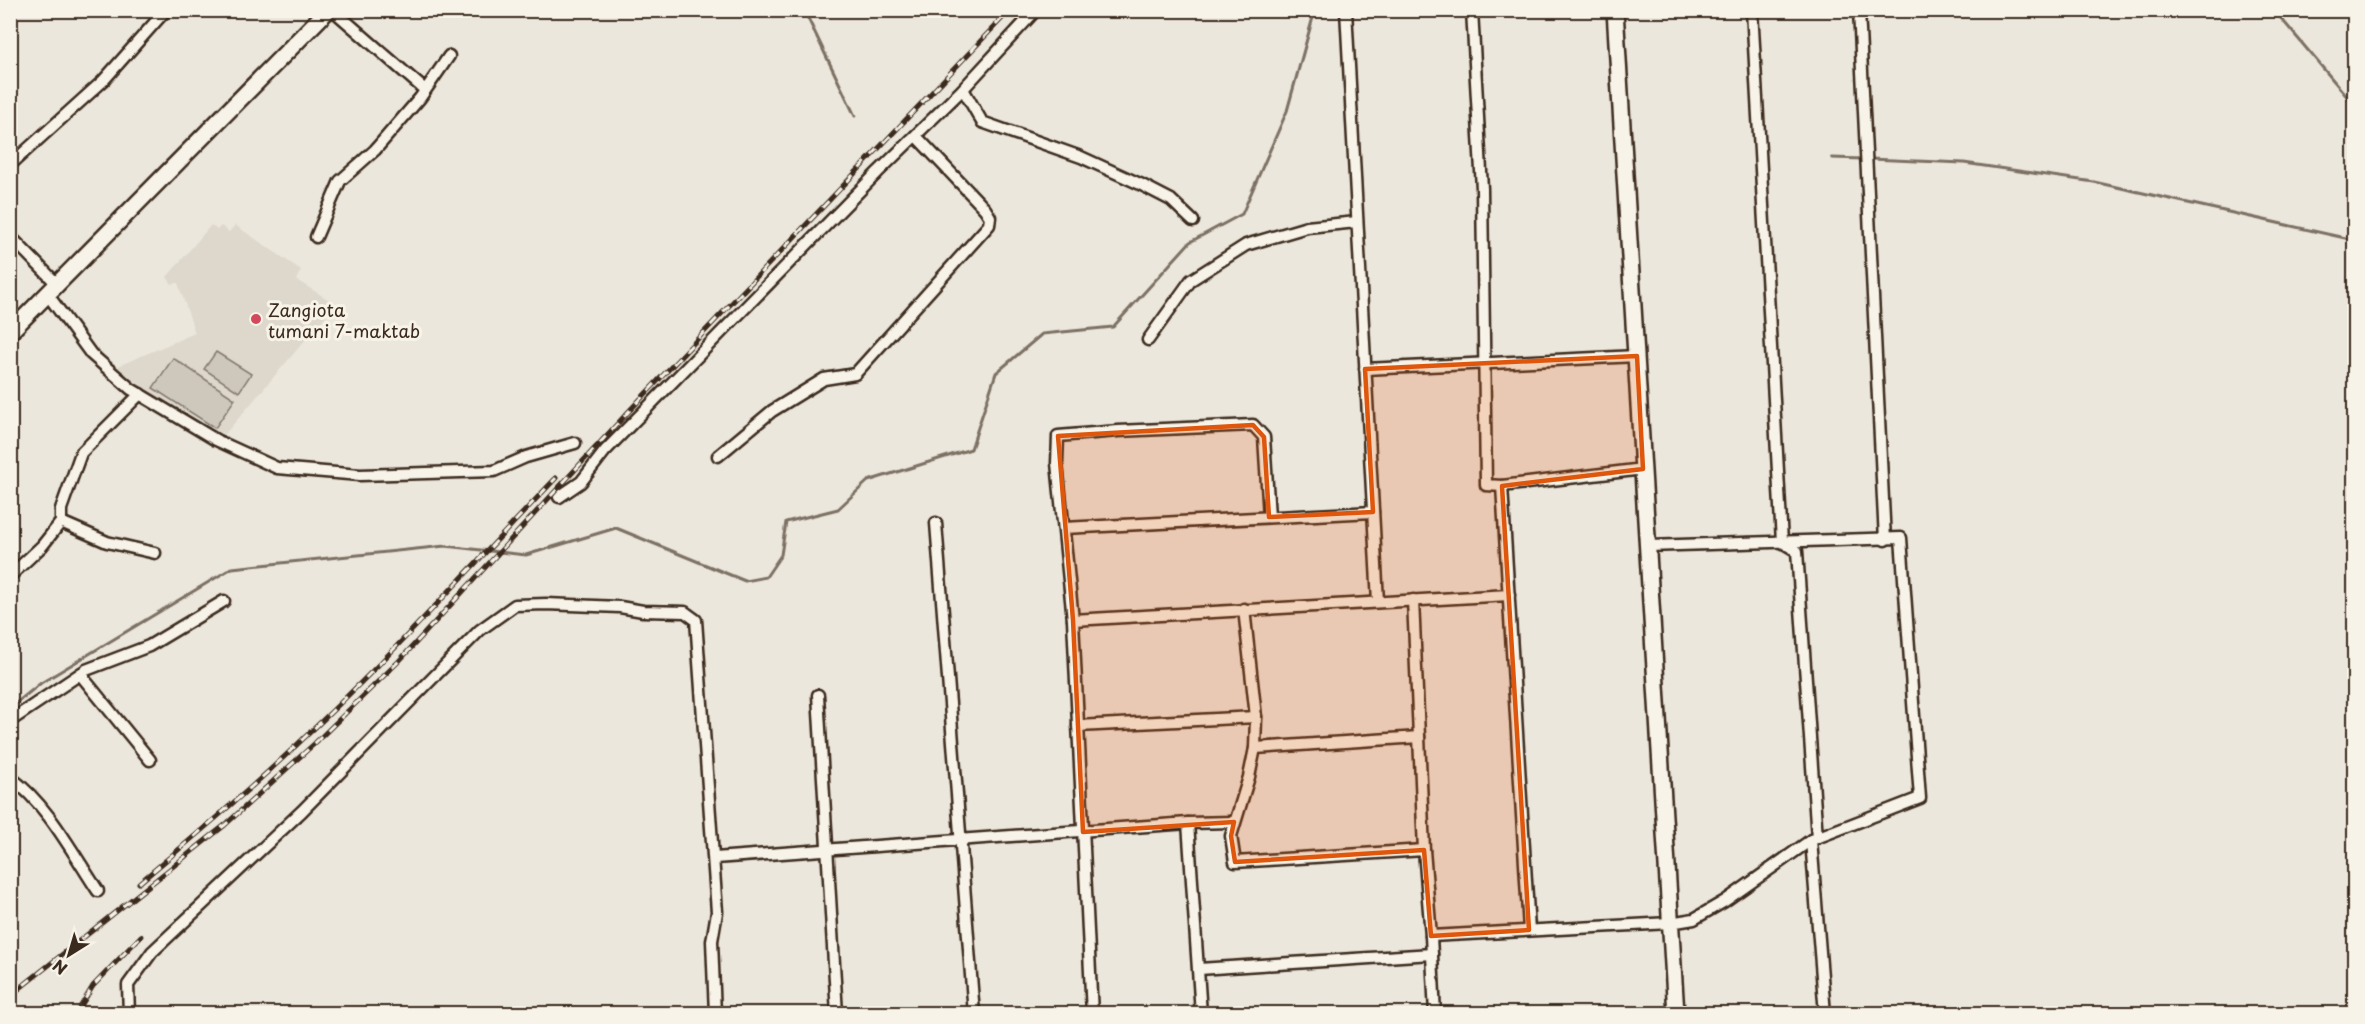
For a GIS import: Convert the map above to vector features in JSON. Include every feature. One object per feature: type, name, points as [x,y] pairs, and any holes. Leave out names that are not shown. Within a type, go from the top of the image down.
[{"type":"main road","points":[[10,332],[328,10]]},
{"type":"main road","points":[[1615,10],[1676,1014]]},
{"type":"street","points":[[10,165],[103,81],[166,10]]},
{"type":"street","points":[[333,10],[425,90]]},
{"type":"street","points":[[559,497],[581,482],[622,434],[862,187],[963,89],[1036,10]]},
{"type":"street","points":[[1346,10],[1378,602]]},
{"type":"street","points":[[1472,10],[1482,189],[1486,485],[1502,486],[1643,469]]},
{"type":"street","points":[[1752,10],[1782,542]]},
{"type":"street","points":[[1859,10],[1885,540]]},
{"type":"street","points":[[316,237],[340,181],[375,150],[450,56]]},
{"type":"street","points":[[963,89],[982,122],[1082,157],[1140,183],[1171,200],[1193,221]]},
{"type":"street","points":[[718,456],[772,411],[824,379],[855,374],[989,225],[990,217],[985,209],[916,136]]},
{"type":"street","points":[[1148,340],[1191,280],[1246,245],[1307,227],[1357,222]]},
{"type":"street","points":[[10,236],[53,290],[91,354],[130,389],[216,440],[277,468],[360,476],[494,471],[526,457],[575,444]]},
{"type":"street","points":[[1365,369],[1637,356]]},
{"type":"street","points":[[10,576],[42,546],[61,522],[61,509],[81,453],[140,394]]},
{"type":"street","points":[[1092,1014],[1073,620],[1057,464],[1058,436],[1253,425],[1264,437],[1269,517]]},
{"type":"street","points":[[1502,486],[1529,930]]},
{"type":"street","points":[[1064,528],[1373,512]]},
{"type":"street","points":[[61,522],[107,542],[155,553]]},
{"type":"street","points":[[936,523],[974,1014]]},
{"type":"street","points":[[1431,936],[1670,923],[1694,919],[1725,901],[1814,839],[1920,798],[1901,538],[1648,546]]},
{"type":"street","points":[[1782,542],[1797,551],[1825,1014]]},
{"type":"street","points":[[1073,620],[1509,595]]},
{"type":"street","points":[[1413,600],[1424,850],[1435,1014]]},
{"type":"street","points":[[10,721],[80,674],[149,646],[224,601]]},
{"type":"street","points":[[129,1014],[128,985],[152,952],[302,811],[480,630],[516,605],[546,604],[685,612],[696,620],[715,858],[717,912],[712,942],[715,1014]]},
{"type":"street","points":[[1244,609],[1256,717],[1255,748],[1249,777],[1230,836],[1235,862],[1424,850]]},
{"type":"street","points":[[80,674],[150,760]]},
{"type":"street","points":[[818,695],[837,1014]]},
{"type":"street","points":[[1078,726],[1256,717]]},
{"type":"street","points":[[1255,748],[1419,737]]},
{"type":"street","points":[[10,777],[25,787],[54,824],[98,891]]},
{"type":"street","points":[[715,858],[1188,823],[1234,822]]},
{"type":"street","points":[[1188,823],[1201,1014]]},
{"type":"street","points":[[1199,969],[1432,954]]},
{"type":"highlighted area","points":[[1637,356],[1643,469],[1502,486],[1529,930],[1431,936],[1424,850],[1235,862],[1231,836],[1234,822],[1083,832],[1073,620],[1058,436],[1253,425],[1264,437],[1269,517],[1373,512],[1365,369]]},
{"type":"shaded area","name":"Zangiota tumani 7-maktab","points":[[211,225],[217,230],[221,226],[229,232],[235,225],[301,270],[296,280],[336,304],[225,434],[211,430],[149,393],[116,367],[195,333],[178,283],[172,284],[167,277]]},
{"type":"shaded area","points":[[216,352],[251,374],[239,392],[204,369]]},
{"type":"shaded area","points":[[173,358],[235,399],[215,428],[153,388]]},
{"type":"waterway","points":[[804,10],[855,116]]},
{"type":"waterway","points":[[10,708],[41,683],[232,568],[445,546],[526,555],[616,528],[745,581],[766,577],[781,555],[786,522],[838,509],[868,481],[971,449],[996,373],[1042,334],[1113,327],[1190,242],[1242,214],[1287,111],[1315,10]]},
{"type":"waterway","points":[[2274,10],[2354,105]]},
{"type":"waterway","points":[[1832,158],[1863,159]]},
{"type":"waterway","points":[[1870,159],[1964,163],[2094,182],[2354,240]]},
{"type":"railway","points":[[10,996],[225,825],[314,744],[399,661],[631,409],[1010,10]]},
{"type":"railway","points":[[139,883],[243,794],[336,708],[556,478]]},
{"type":"railway","points":[[76,1014],[93,986],[141,936]]},
{"type":"place","name":"Zangiota tumani 7-maktab","points":[[256,319]]}]
